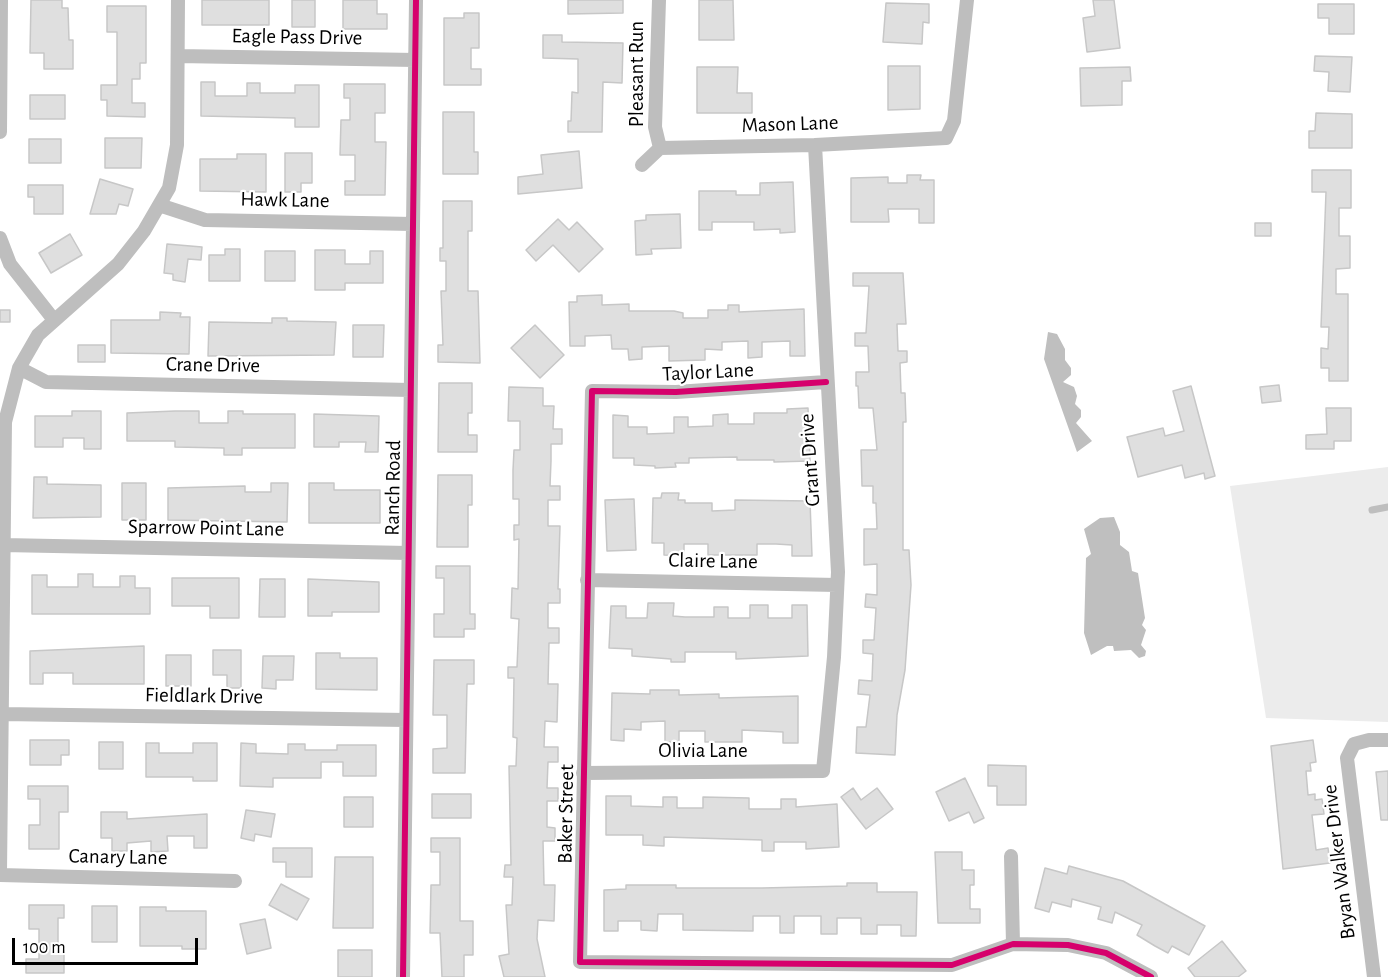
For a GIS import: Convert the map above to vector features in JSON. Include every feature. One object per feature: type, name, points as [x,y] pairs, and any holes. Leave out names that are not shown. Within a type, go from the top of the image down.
[{"type":"street","points":[[0,132],[1,0]]},
{"type":"street","points":[[0,873],[5,422],[19,368],[38,335],[118,264],[144,231],[169,188],[177,145],[178,0]]},
{"type":"street","name":"Ranch Road","points":[[403,977],[416,0]]},
{"type":"street","name":"Pleasant Run","points":[[659,0],[655,127],[660,148]]},
{"type":"street","name":"Mason Lane","points":[[660,148],[815,145],[946,138],[954,121],[967,0]]},
{"type":"street","name":"Eagle Pass Drive","points":[[178,56],[415,60]]},
{"type":"street","name":"Grant Drive","points":[[815,145],[837,585],[834,657],[823,771]]},
{"type":"street","points":[[642,165],[660,148]]},
{"type":"street","name":"Hawk Lane","points":[[159,205],[205,220],[413,224]]},
{"type":"street","points":[[0,238],[10,264],[54,320]]},
{"type":"street","name":"Crane Drive","points":[[19,368],[46,382],[410,390]]},
{"type":"street","name":"Taylor Lane","points":[[592,391],[676,392],[826,382]]},
{"type":"street","name":"Baker Street","points":[[592,391],[580,962],[855,970]]},
{"type":"street","name":"Sparrow Point Lane","points":[[3,545],[408,553]]},
{"type":"street","name":"Claire Lane","points":[[587,580],[837,585]]},
{"type":"street","name":"Fieldlark Drive","points":[[2,714],[406,720]]},
{"type":"street","name":"Bryan Walker Drive","points":[[1374,977],[1347,759],[1354,744],[1369,740],[1388,740]]},
{"type":"street","name":"Olivia Lane","points":[[583,773],[823,771]]},
{"type":"street","points":[[1011,856],[1013,944]]},
{"type":"street","name":"Canary Lane","points":[[0,873],[235,881]]},
{"type":"street","points":[[855,970],[952,965],[1013,944],[1068,945],[1106,953],[1151,977]]},
{"type":"lane","points":[[1372,510],[1388,507]]},
{"type":"shaded area","points":[[1048,332],[1057,334],[1065,349],[1065,360],[1071,368],[1071,375],[1063,382],[1074,387],[1077,396],[1075,404],[1081,410],[1081,417],[1076,423],[1092,441],[1077,452],[1044,359]]},
{"type":"shaded area","points":[[1388,467],[1388,722],[1266,718],[1230,486]]},
{"type":"shaded area","points":[[1114,517],[1120,532],[1120,545],[1129,552],[1132,571],[1138,573],[1145,618],[1142,625],[1146,630],[1141,645],[1146,651],[1145,656],[1139,658],[1131,650],[1114,651],[1113,646],[1107,646],[1091,655],[1084,633],[1086,558],[1091,554],[1084,529],[1100,518]]},
{"type":"building","points":[[31,0],[62,0],[62,8],[68,8],[69,40],[73,40],[73,69],[44,69],[44,53],[30,53]]},
{"type":"building","points":[[202,0],[269,0],[269,25],[202,25]]},
{"type":"building","points":[[292,0],[315,0],[315,27],[292,27]]},
{"type":"building","points":[[343,0],[377,0],[377,14],[387,14],[387,29],[343,29]]},
{"type":"building","points":[[568,0],[623,0],[623,13],[568,14]]},
{"type":"building","points":[[699,0],[733,0],[734,40],[699,40]]},
{"type":"building","points":[[1093,0],[1114,0],[1120,48],[1087,52],[1083,18],[1095,16]]},
{"type":"building","points":[[886,3],[929,4],[929,23],[923,22],[922,44],[883,42]]},
{"type":"building","points":[[1318,4],[1354,4],[1354,34],[1329,34],[1329,18],[1318,18]]},
{"type":"building","points":[[107,6],[146,6],[146,63],[140,63],[140,79],[132,79],[132,103],[145,103],[145,117],[107,116],[107,100],[101,100],[101,85],[117,85],[117,32],[107,32]]},
{"type":"building","points":[[464,13],[479,13],[479,48],[471,48],[471,69],[481,69],[481,85],[444,85],[444,18],[464,18]]},
{"type":"building","points":[[543,35],[562,35],[562,42],[623,43],[622,83],[603,82],[602,132],[568,132],[568,121],[571,121],[572,92],[578,93],[578,59],[543,58]]},
{"type":"building","points":[[1315,56],[1352,57],[1350,92],[1328,91],[1329,72],[1314,71]]},
{"type":"building","points":[[888,66],[920,66],[920,109],[888,110]]},
{"type":"building","points":[[697,67],[738,67],[737,93],[752,93],[752,113],[697,113]]},
{"type":"building","points":[[1130,67],[1131,81],[1122,81],[1122,105],[1081,106],[1080,68]]},
{"type":"building","points":[[201,82],[215,82],[215,96],[247,96],[247,83],[260,83],[260,93],[295,93],[295,85],[319,85],[319,127],[295,127],[295,118],[201,116]]},
{"type":"building","points":[[344,84],[385,84],[385,113],[375,113],[375,142],[386,142],[385,195],[345,195],[345,181],[355,181],[355,155],[340,155],[341,120],[350,120],[350,98],[344,98]]},
{"type":"building","points":[[30,95],[65,95],[65,119],[30,119]]},
{"type":"building","points":[[443,112],[474,112],[474,152],[478,152],[478,174],[443,174]]},
{"type":"building","points":[[1316,113],[1352,114],[1352,148],[1309,148],[1309,131],[1315,131]]},
{"type":"building","points":[[105,138],[142,138],[141,168],[105,168]]},
{"type":"building","points":[[29,139],[61,139],[61,163],[29,163]]},
{"type":"building","points":[[579,151],[582,188],[518,194],[518,177],[543,174],[541,155]]},
{"type":"building","points":[[285,153],[312,153],[312,183],[301,183],[301,192],[285,192]]},
{"type":"building","points":[[237,154],[266,154],[266,192],[200,191],[200,159],[237,159]]},
{"type":"building","points":[[1312,170],[1351,170],[1351,208],[1339,208],[1339,236],[1350,236],[1350,268],[1336,269],[1336,294],[1348,294],[1348,381],[1329,381],[1329,368],[1321,368],[1321,348],[1328,349],[1329,327],[1321,327],[1326,192],[1312,192]]},
{"type":"building","points":[[907,175],[921,175],[920,180],[934,180],[934,223],[919,223],[919,209],[888,209],[889,222],[851,222],[851,178],[888,177],[888,183],[907,183]]},
{"type":"building","points":[[100,179],[133,189],[128,206],[119,204],[116,214],[90,214]]},
{"type":"building","points":[[793,182],[795,232],[780,233],[780,229],[754,230],[754,222],[712,222],[712,230],[699,230],[699,191],[736,191],[736,195],[760,195],[760,183]]},
{"type":"building","points":[[28,185],[63,185],[63,214],[34,214],[34,197],[28,197]]},
{"type":"building","points":[[443,201],[472,201],[472,231],[468,231],[468,291],[478,291],[480,363],[438,362],[438,345],[443,345],[441,291],[446,291],[446,261],[440,261],[440,248],[443,248]]},
{"type":"building","points":[[680,214],[681,248],[651,249],[652,254],[636,255],[635,221],[646,220],[646,215]]},
{"type":"building","points":[[558,219],[569,230],[577,222],[603,249],[579,272],[553,245],[536,261],[526,250]]},
{"type":"building","points":[[1255,223],[1271,223],[1271,236],[1255,236]]},
{"type":"building","points":[[70,234],[82,255],[51,273],[39,253]]},
{"type":"building","points":[[167,244],[202,247],[201,260],[188,259],[185,282],[173,280],[173,274],[164,273]]},
{"type":"building","points":[[225,249],[240,249],[240,281],[209,281],[209,255],[225,255]]},
{"type":"building","points":[[315,250],[345,250],[345,264],[370,264],[370,251],[383,251],[383,283],[345,283],[345,290],[315,290]]},
{"type":"building","points":[[265,251],[295,251],[295,281],[265,281]]},
{"type":"building","points":[[853,273],[903,273],[906,324],[897,324],[898,351],[907,351],[907,362],[900,363],[901,393],[905,393],[906,422],[903,422],[903,550],[909,550],[911,585],[905,670],[897,715],[895,755],[856,753],[857,727],[866,727],[870,695],[858,694],[859,680],[872,681],[873,654],[863,653],[863,640],[874,640],[876,608],[865,607],[866,594],[877,595],[877,564],[864,565],[864,529],[877,529],[873,486],[862,486],[861,450],[877,450],[873,408],[859,408],[858,386],[856,386],[856,372],[869,372],[868,346],[855,346],[855,333],[866,333],[869,286],[853,286]]},
{"type":"building","points":[[602,295],[602,305],[629,304],[629,311],[674,311],[683,313],[683,318],[708,318],[708,310],[728,310],[728,305],[739,305],[739,312],[804,309],[805,356],[790,356],[790,341],[762,342],[762,357],[748,358],[748,341],[722,342],[722,350],[705,349],[705,360],[669,361],[669,346],[642,347],[642,359],[629,360],[628,349],[612,349],[611,335],[585,336],[585,346],[570,346],[569,302],[577,302],[577,296]]},
{"type":"building","points":[[0,310],[10,310],[10,322],[0,322]]},
{"type":"building","points":[[160,312],[181,313],[180,317],[190,317],[189,354],[111,353],[111,320],[160,320]]},
{"type":"building","points":[[272,318],[287,318],[287,321],[336,322],[334,355],[208,356],[209,322],[272,323]]},
{"type":"building","points":[[353,325],[384,325],[383,357],[353,357]]},
{"type":"building","points":[[535,325],[564,355],[540,378],[511,348]]},
{"type":"building","points":[[78,345],[105,345],[105,362],[78,362]]},
{"type":"building","points":[[439,383],[472,383],[472,413],[468,413],[468,435],[477,435],[477,452],[438,452]]},
{"type":"building","points":[[1279,385],[1281,401],[1262,403],[1260,387]]},
{"type":"building","points":[[1191,386],[1215,476],[1205,479],[1204,473],[1185,478],[1182,465],[1138,477],[1127,437],[1163,428],[1165,436],[1184,431],[1173,391]]},
{"type":"building","points":[[509,387],[543,388],[543,406],[554,406],[553,429],[562,429],[562,444],[551,444],[550,486],[560,486],[560,500],[548,500],[548,526],[560,526],[558,589],[560,589],[560,603],[548,603],[548,628],[559,628],[559,643],[549,643],[548,684],[558,684],[557,722],[545,721],[544,747],[558,747],[558,762],[548,762],[547,788],[558,788],[558,801],[547,801],[547,827],[555,828],[555,841],[543,841],[544,885],[555,885],[554,921],[538,920],[537,939],[545,977],[504,977],[499,956],[509,954],[506,905],[512,905],[513,877],[504,877],[505,865],[511,865],[509,766],[516,766],[517,738],[513,737],[514,678],[508,678],[508,667],[517,667],[519,619],[511,618],[512,588],[518,589],[519,539],[514,540],[514,525],[519,525],[519,499],[513,499],[513,470],[514,450],[520,450],[520,421],[508,421]]},
{"type":"building","points":[[808,408],[810,461],[737,460],[737,457],[689,458],[689,463],[675,463],[676,467],[655,468],[655,466],[634,465],[634,458],[613,458],[613,415],[628,416],[628,427],[647,427],[647,434],[674,433],[674,417],[688,417],[688,427],[713,426],[713,415],[728,414],[728,424],[754,424],[754,413],[787,413],[787,409]]},
{"type":"building","points":[[1326,408],[1351,408],[1351,441],[1334,441],[1334,449],[1306,449],[1306,435],[1327,434]]},
{"type":"building","points":[[72,411],[101,411],[101,449],[84,449],[84,438],[63,438],[63,447],[35,447],[35,416],[72,416]]},
{"type":"building","points":[[199,411],[199,423],[228,423],[228,411],[243,411],[243,414],[295,414],[295,448],[242,448],[242,455],[224,455],[224,448],[175,447],[175,441],[127,441],[127,413]]},
{"type":"building","points":[[314,414],[379,416],[378,452],[365,452],[366,442],[339,442],[339,447],[314,447]]},
{"type":"building","points":[[438,475],[472,475],[472,505],[468,505],[468,547],[437,547]]},
{"type":"building","points":[[34,477],[47,477],[47,484],[101,485],[101,517],[33,518]]},
{"type":"building","points":[[122,483],[146,483],[146,520],[122,520]]},
{"type":"building","points":[[271,483],[288,483],[287,522],[168,520],[168,488],[245,486],[245,492],[271,492]]},
{"type":"building","points":[[309,483],[334,483],[334,490],[380,490],[380,523],[309,523]]},
{"type":"building","points":[[662,493],[679,493],[678,500],[685,500],[685,503],[712,503],[712,511],[735,510],[735,500],[810,501],[812,556],[792,556],[792,545],[776,544],[757,544],[757,555],[708,555],[708,544],[684,544],[684,556],[664,555],[664,543],[652,543],[653,498],[661,498]]},
{"type":"building","points":[[634,499],[636,550],[607,551],[605,500]]},
{"type":"building","points":[[436,566],[470,566],[470,614],[475,614],[475,629],[464,629],[464,637],[434,637],[434,614],[444,614],[444,578],[436,578]]},
{"type":"building","points":[[78,574],[93,574],[93,587],[120,587],[120,576],[135,576],[135,588],[150,588],[150,614],[32,614],[32,575],[47,575],[47,587],[78,587]]},
{"type":"building","points":[[172,578],[239,578],[239,618],[210,618],[210,606],[172,606]]},
{"type":"building","points":[[260,579],[285,579],[285,617],[259,617]]},
{"type":"building","points":[[308,579],[379,582],[379,612],[332,612],[332,616],[308,616]]},
{"type":"building","points":[[648,603],[674,603],[673,616],[685,617],[714,617],[714,607],[728,607],[728,618],[750,618],[750,605],[768,605],[768,618],[792,618],[792,605],[807,605],[808,656],[736,659],[736,652],[685,652],[685,662],[671,662],[671,659],[632,656],[632,649],[609,648],[611,606],[626,606],[626,618],[647,618]]},
{"type":"building","points":[[144,646],[144,684],[73,684],[73,673],[43,673],[43,684],[30,684],[30,651]]},
{"type":"building","points":[[213,650],[241,650],[241,688],[227,688],[227,675],[213,675]]},
{"type":"building","points":[[316,653],[340,653],[340,658],[377,658],[377,690],[316,689]]},
{"type":"building","points":[[166,655],[191,655],[191,686],[166,686]]},
{"type":"building","points":[[263,656],[294,656],[293,680],[276,680],[276,689],[262,688]]},
{"type":"building","points":[[434,660],[474,660],[474,684],[467,684],[465,773],[433,773],[433,749],[447,748],[447,715],[433,715]]},
{"type":"building","points":[[650,690],[679,690],[679,695],[719,694],[719,698],[798,696],[798,743],[783,743],[783,732],[742,730],[742,742],[705,742],[705,731],[679,731],[679,742],[665,742],[665,721],[641,722],[641,730],[624,729],[624,741],[611,740],[612,693],[650,694]]},
{"type":"building","points":[[30,740],[69,740],[69,755],[61,755],[61,765],[30,765]]},
{"type":"building","points":[[1313,740],[1316,762],[1310,763],[1311,771],[1306,771],[1308,795],[1315,794],[1315,800],[1322,799],[1324,814],[1312,815],[1316,850],[1328,848],[1330,863],[1283,869],[1271,746]]},
{"type":"building","points":[[99,742],[123,742],[123,769],[99,769]]},
{"type":"building","points":[[146,743],[159,743],[159,753],[193,753],[193,743],[217,743],[217,781],[193,781],[193,777],[146,777]]},
{"type":"building","points":[[241,743],[256,744],[256,753],[288,754],[288,744],[305,744],[305,750],[337,750],[337,745],[376,745],[376,776],[343,776],[343,762],[321,762],[321,778],[273,778],[273,787],[240,786]]},
{"type":"building","points":[[988,765],[1026,766],[1026,805],[997,805],[997,786],[988,786]]},
{"type":"building","points":[[1388,771],[1388,820],[1381,820],[1376,772]]},
{"type":"building","points":[[965,778],[984,818],[974,823],[969,812],[949,821],[936,792]]},
{"type":"building","points":[[28,786],[68,786],[68,812],[59,812],[59,849],[29,849],[29,825],[40,825],[40,799],[28,799]]},
{"type":"building","points":[[853,788],[861,800],[877,788],[893,809],[866,829],[841,797]]},
{"type":"building","points":[[432,794],[471,794],[471,818],[432,818]]},
{"type":"building","points":[[606,796],[631,796],[631,806],[663,807],[663,797],[677,797],[677,808],[703,808],[703,797],[749,798],[749,809],[781,809],[781,799],[796,799],[796,807],[837,804],[839,847],[806,849],[806,842],[774,842],[774,851],[762,851],[762,840],[664,837],[664,846],[643,845],[643,835],[606,835]]},
{"type":"building","points":[[344,797],[373,797],[373,827],[344,827]]},
{"type":"building","points":[[246,810],[275,814],[271,837],[255,834],[254,841],[241,838]]},
{"type":"building","points":[[101,812],[127,812],[127,819],[207,814],[207,848],[194,848],[194,836],[167,836],[168,851],[151,852],[151,841],[127,843],[127,851],[112,851],[112,838],[101,838]]},
{"type":"building","points":[[431,838],[460,838],[460,921],[473,921],[473,955],[464,955],[464,977],[442,977],[440,933],[430,933],[431,885],[440,885],[440,852],[431,852]]},
{"type":"building","points":[[273,848],[312,848],[312,877],[286,877],[286,862],[273,862]]},
{"type":"building","points":[[935,852],[962,852],[962,870],[974,870],[974,885],[970,885],[970,909],[980,909],[980,923],[938,923]]},
{"type":"building","points":[[335,857],[373,857],[373,928],[333,928]]},
{"type":"building","points":[[1069,866],[1123,881],[1205,926],[1189,955],[1172,946],[1168,953],[1155,946],[1137,935],[1142,925],[1115,912],[1112,923],[1098,919],[1101,907],[1072,899],[1071,907],[1052,902],[1049,912],[1035,908],[1045,868],[1067,874]]},
{"type":"building","points":[[847,883],[877,883],[877,892],[917,892],[916,936],[901,936],[901,925],[877,925],[877,934],[861,934],[861,918],[837,918],[837,934],[821,934],[821,916],[794,916],[794,933],[780,933],[780,916],[753,916],[753,931],[683,930],[683,914],[658,914],[657,931],[641,930],[641,921],[618,921],[618,931],[604,931],[604,890],[626,889],[626,885],[676,885],[676,888],[762,888],[847,886]]},
{"type":"building","points":[[281,884],[309,899],[297,920],[269,905]]},
{"type":"building","points":[[29,905],[64,905],[64,918],[58,918],[58,944],[64,944],[64,973],[26,973],[26,959],[39,959],[39,929],[29,929]]},
{"type":"building","points":[[92,906],[117,906],[117,942],[92,942]]},
{"type":"building","points":[[140,907],[166,907],[166,911],[206,911],[206,949],[182,949],[182,946],[140,946]]},
{"type":"building","points":[[265,919],[271,948],[247,954],[240,924]]},
{"type":"building","points":[[1222,941],[1246,971],[1238,977],[1195,977],[1188,968]]},
{"type":"building","points":[[338,950],[372,950],[372,977],[338,977]]},
{"type":"cycle path","points":[[403,977],[416,0]]},
{"type":"cycle path","points":[[826,382],[676,392],[592,391],[580,962],[952,965],[1013,944],[1068,945],[1106,953],[1151,977]]}]
